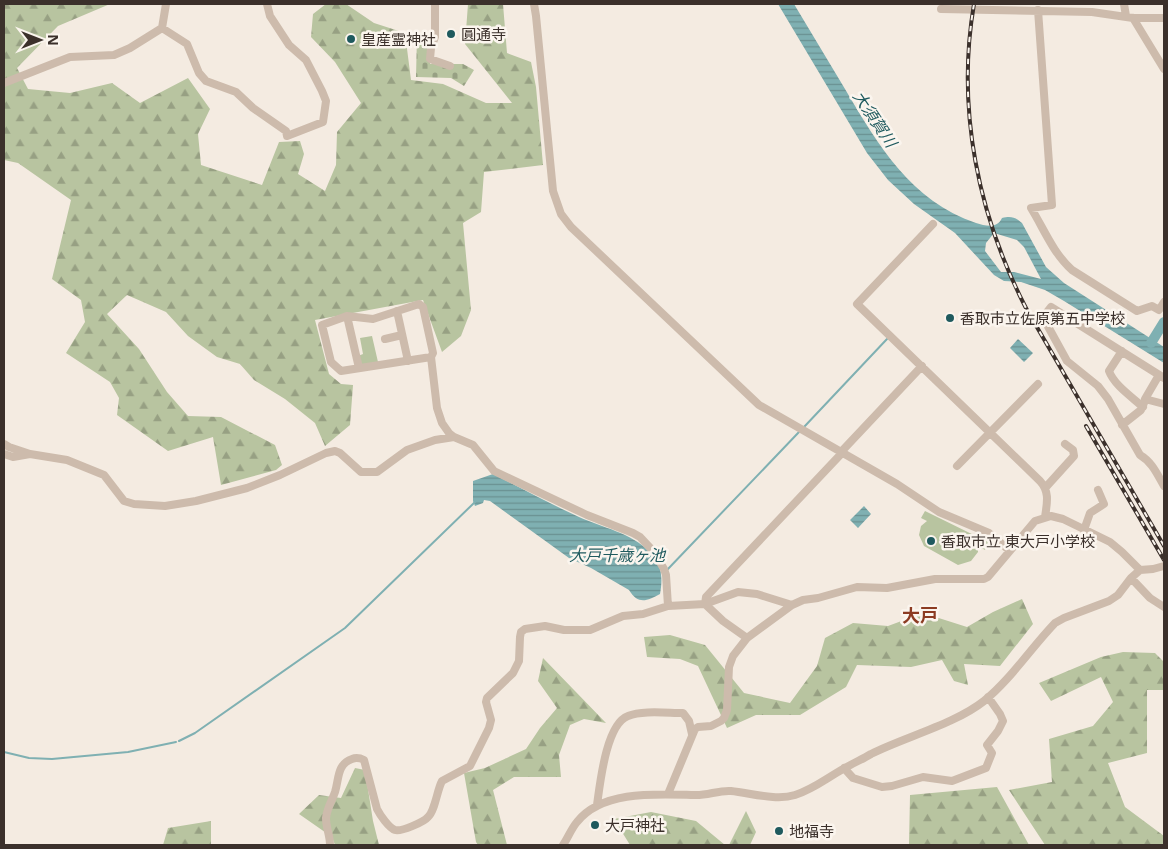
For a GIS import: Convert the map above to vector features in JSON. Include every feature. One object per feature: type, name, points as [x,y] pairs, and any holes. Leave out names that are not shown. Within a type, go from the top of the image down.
[{"type":"street","points":[[4,83],[70,57],[114,55],[130,48],[162,28],[166,4]]},
{"type":"street","points":[[162,28],[187,44],[199,73],[206,81],[236,92],[253,108],[286,131],[287,136],[323,122],[326,101],[306,60],[289,45],[270,16],[267,4]]},
{"type":"street","points":[[435,4],[435,36],[430,59],[450,66]]},
{"type":"street","points":[[534,4],[553,191],[561,214],[571,227],[759,405],[897,484],[940,512],[989,533],[1010,551]]},
{"type":"street","points":[[1124,4],[1129,17],[1164,69]]},
{"type":"street","points":[[941,9],[1092,12],[1129,17],[1164,18]]},
{"type":"street","points":[[1038,10],[1052,205],[1031,208],[1054,250],[1072,270],[1137,311],[1152,306],[1159,310],[1164,302]]},
{"type":"street","points":[[933,224],[857,304],[1046,487],[1048,496],[1045,517]]},
{"type":"street","points":[[431,357],[341,371],[331,362],[322,325],[347,316],[373,319],[419,304],[423,306],[433,353],[431,357],[437,408],[442,423],[454,437],[473,445],[487,465],[494,471],[587,516],[633,532],[640,537],[654,552],[664,569],[668,606]]},
{"type":"street","points":[[1122,425],[1144,403],[1162,376],[1051,307],[1044,316],[1045,321],[1067,361],[1098,386],[1108,399],[1122,425],[1140,455],[1147,459],[1164,486]]},
{"type":"street","points":[[397,311],[408,360]]},
{"type":"street","points":[[347,316],[358,368]]},
{"type":"street","points":[[385,339],[402,335]]},
{"type":"street","points":[[1122,351],[1109,371],[1110,374],[1118,384],[1144,403],[1164,404]]},
{"type":"street","points":[[705,604],[706,597],[922,366]]},
{"type":"street","points":[[957,466],[1038,384]]},
{"type":"street","points":[[4,444],[30,454],[67,460],[104,475],[124,501],[134,504],[165,506],[196,501],[247,488],[326,453],[335,451],[340,453],[361,472],[377,472],[407,450],[435,440],[454,437]]},
{"type":"street","points":[[1046,487],[1074,456],[1073,450],[1065,444]]},
{"type":"street","points":[[4,454],[13,457],[30,454]]},
{"type":"street","points":[[1084,530],[1090,513],[1104,504],[1098,490]]},
{"type":"street","points":[[668,794],[683,761],[692,734],[698,727],[711,726],[724,718],[731,659],[747,638],[792,605],[803,600],[818,598],[856,587],[887,588],[935,580],[988,578],[1035,521],[1045,517],[1058,518],[1117,547],[1140,570]]},
{"type":"street","points":[[563,845],[577,822],[597,806],[635,796],[696,795],[730,791],[788,797],[810,790],[844,768],[966,712],[988,697],[1009,676],[1055,623],[1109,601],[1118,595],[1140,570],[1153,570],[1164,566]]},
{"type":"street","points":[[1131,578],[1150,598],[1164,607]]},
{"type":"street","points":[[330,845],[326,828],[326,815],[337,787],[340,769],[343,763],[350,759],[364,760],[377,809],[394,830],[418,824],[429,817],[442,780],[470,766],[485,738],[491,720],[487,707],[487,698],[514,673],[519,661],[521,632],[525,629],[545,626],[564,630],[590,630],[623,616],[643,614],[668,606],[705,604],[738,592],[757,594],[792,605]]},
{"type":"street","points":[[705,604],[723,622],[747,638]]},
{"type":"street","points":[[844,768],[853,778],[882,787],[923,777],[952,781],[986,768],[992,753],[987,745],[998,731],[1002,720],[988,697]]},
{"type":"street","points":[[597,806],[601,777],[609,746],[615,729],[626,716],[635,714],[682,713],[689,721],[692,734]]},
{"type":"green space","points":[[4,4],[110,4],[58,26],[17,68],[28,89],[70,93],[112,83],[140,103],[188,78],[210,109],[198,134],[201,165],[262,185],[279,142],[300,141],[304,154],[298,174],[325,191],[336,165],[337,132],[361,103],[335,62],[311,37],[313,14],[326,4],[346,4],[374,23],[405,33],[411,80],[443,84],[486,103],[512,103],[465,44],[468,4],[503,4],[507,53],[531,62],[536,87],[543,165],[484,172],[481,212],[463,223],[471,310],[461,336],[442,352],[423,300],[315,320],[329,374],[341,384],[353,385],[350,425],[325,446],[315,423],[285,399],[254,380],[240,364],[217,357],[188,336],[166,312],[127,295],[107,314],[139,349],[167,392],[188,416],[221,417],[275,445],[282,465],[276,470],[221,485],[213,437],[168,451],[117,415],[119,398],[110,382],[66,353],[85,322],[81,300],[52,279],[71,200],[18,163],[4,160]]},
{"type":"green space","points":[[417,35],[431,35],[430,64],[463,64],[474,70],[464,86],[451,78],[416,77]]},
{"type":"green space","points":[[372,336],[378,362],[361,366],[358,356],[363,354],[360,338]]},
{"type":"green space","points":[[925,511],[988,542],[985,550],[978,546],[978,552],[971,561],[958,565],[924,546],[919,535],[921,526],[927,521],[921,518]]},
{"type":"green space","points":[[1022,599],[1033,624],[1000,666],[964,664],[968,685],[954,681],[942,660],[911,667],[857,665],[846,687],[800,715],[756,715],[727,728],[698,666],[680,659],[647,657],[644,637],[670,635],[705,645],[744,693],[790,703],[817,666],[825,638],[853,623],[888,626],[923,613],[967,627],[993,612]]},
{"type":"green space","points":[[1123,652],[1155,653],[1164,662],[1164,690],[1147,690],[1147,753],[1108,763],[1125,807],[1164,836],[1164,845],[1045,845],[1009,790],[1052,782],[1049,739],[1093,726],[1113,702],[1101,677],[1051,701],[1039,683],[1101,657]]},
{"type":"green space","points":[[543,658],[606,723],[584,719],[570,725],[559,755],[561,777],[514,777],[493,790],[507,845],[478,845],[464,773],[485,768],[526,749],[557,708],[538,681]]},
{"type":"green space","points":[[355,768],[365,770],[379,845],[335,845],[332,837],[299,814],[319,795],[341,798]]},
{"type":"green space","points":[[997,787],[1029,845],[909,845],[910,795]]},
{"type":"green space","points":[[746,811],[756,832],[750,845],[729,845]]},
{"type":"green space","points":[[651,812],[696,821],[725,845],[630,845],[614,819]]},
{"type":"green space","points":[[211,821],[211,845],[163,845],[168,828]]},
{"type":"water","points":[[778,4],[794,4],[870,130],[898,169],[915,186],[933,201],[953,213],[976,223],[987,226],[994,225],[1002,218],[1008,217],[1022,223],[1046,267],[1064,283],[1164,347],[1164,363],[1045,290],[1021,282],[1004,281],[994,275],[955,233],[914,204],[888,180],[867,153]],"holes":[[[994,233],[1017,240],[1024,247],[1041,279],[1014,272],[1001,272],[985,251],[986,243]]]},
{"type":"water","points":[[1018,339],[1033,353],[1024,362],[1010,348]]},
{"type":"water","name":"大戸千歳ヶ池","points":[[493,474],[568,512],[625,535],[642,545],[650,552],[659,566],[661,577],[660,594],[647,600],[639,600],[629,590],[591,568],[569,558],[490,501],[484,500],[483,503],[475,506],[473,501],[473,481]]},
{"type":"water","points":[[864,506],[871,514],[858,528],[850,520]]},
{"type":"waterway","points":[[1151,343],[1164,322]]},
{"type":"waterway","points":[[804,427],[887,339]]},
{"type":"waterway","points":[[667,570],[799,432]]},
{"type":"waterway","points":[[179,741],[195,733],[345,628],[475,502]]},
{"type":"waterway","points":[[4,752],[29,758],[52,759],[128,752],[176,742]]},
{"type":"railway","points":[[974,4],[969,43],[968,83],[970,122],[975,161],[984,200],[996,237],[1010,274],[1027,310],[1164,546]]},
{"type":"railway","points":[[1086,426],[1164,560]]},
{"type":"place","name":"圓通寺","points":[[451,34]]},
{"type":"place","name":"皇産霊神社","points":[[351,39]]},
{"type":"place","name":"香取市立佐原第五中学校","points":[[950,318]]},
{"type":"place","name":"香取市立 東大戸小学校","points":[[931,541]]},
{"type":"place","name":"大戸神社","points":[[595,825]]},
{"type":"place","name":"地福寺","points":[[779,831]]},
{"type":"district","name":"大戸","points":[[920,615]]},
{"type":"water label","name":"大須賀川","points":[[875,119]]}]
